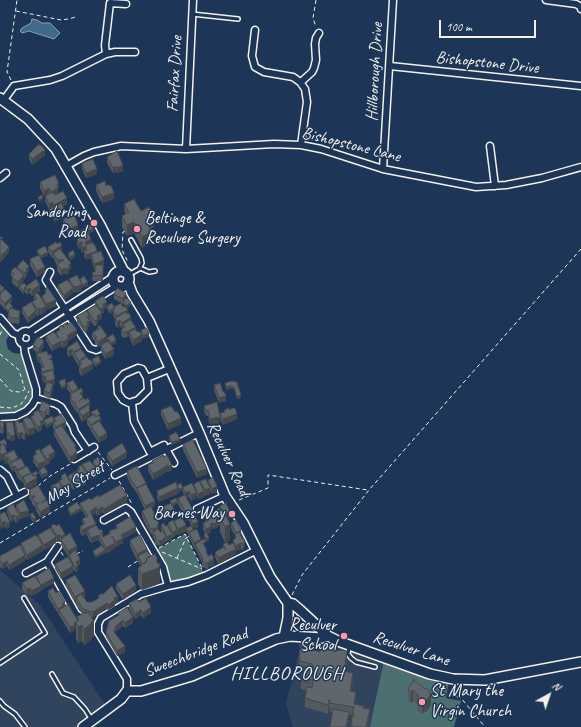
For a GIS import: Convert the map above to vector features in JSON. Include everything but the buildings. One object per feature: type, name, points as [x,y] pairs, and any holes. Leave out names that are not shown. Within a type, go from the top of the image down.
[{"type":"street","name":"Fairfax Drive","points":[[186,149],[193,0]]},
{"type":"street","name":"Hillborough Drive","points":[[383,169],[393,0]]},
{"type":"street","points":[[546,0],[576,4],[581,8]]},
{"type":"street","points":[[106,54],[105,45],[110,3],[126,4]]},
{"type":"street","points":[[255,30],[252,56],[253,63],[258,69],[264,72],[290,75],[301,82],[305,89],[308,97],[301,145]]},
{"type":"street","points":[[301,82],[312,72],[314,68],[316,60],[315,44],[319,33]]},
{"type":"street","points":[[246,38],[254,39]]},
{"type":"street","points":[[2,99],[14,86],[50,80],[62,76],[106,54],[115,52],[135,52]]},
{"type":"street","name":"Bishopstone Drive","points":[[390,66],[581,86]]},
{"type":"street","name":"Reculver Road","points":[[2,99],[28,119],[56,149],[100,225],[115,254],[121,277],[149,321],[227,500],[243,523],[270,577],[288,603]]},
{"type":"street","name":"Bishopstone Lane","points":[[66,166],[84,156],[112,147],[130,145],[186,149],[274,144],[301,145],[321,149],[383,169],[476,187],[495,186],[542,178],[581,167]]},
{"type":"street","points":[[490,146],[495,186]]},
{"type":"street","points":[[50,272],[43,280],[90,348],[96,350],[103,347]]},
{"type":"street","points":[[20,336],[24,332],[29,332],[64,309],[121,277]]},
{"type":"street","points":[[24,345],[31,343],[33,338],[69,316],[121,277]]},
{"type":"street","points":[[0,318],[14,333],[20,336]]},
{"type":"street","points":[[29,332],[33,338]]},
{"type":"street","points":[[0,417],[16,416],[26,411],[36,398],[36,389],[24,345],[20,341],[20,336]]},
{"type":"street","points":[[138,368],[142,369],[149,384],[147,391],[138,400],[132,403],[127,402],[121,397],[117,388],[118,380],[127,372],[138,368]]},
{"type":"street","points":[[147,378],[169,369]]},
{"type":"street","points":[[36,398],[62,406],[74,426],[75,432],[88,451]]},
{"type":"street","points":[[132,403],[134,422],[150,452],[165,447],[174,463]]},
{"type":"street","name":"May Street","points":[[115,475],[165,447],[199,433]]},
{"type":"street","points":[[74,460],[94,447]]},
{"type":"street","points":[[0,470],[7,476],[17,496]]},
{"type":"street","points":[[0,505],[25,492]]},
{"type":"street","points":[[197,508],[227,500]]},
{"type":"street","points":[[104,520],[126,508],[131,512],[163,567],[168,586]]},
{"type":"street","points":[[26,573],[47,562],[58,546]]},
{"type":"street","points":[[127,691],[127,679],[98,632],[98,624],[104,616],[141,594],[207,576],[257,550]]},
{"type":"street","points":[[47,562],[76,614],[86,620],[98,624]]},
{"type":"street","points":[[284,637],[288,618],[288,603]]},
{"type":"street","name":"Reculver Lane","points":[[288,603],[293,604],[328,636],[430,674],[462,680],[486,680],[581,662]]},
{"type":"street","name":"Reculver Lane","points":[[284,637],[322,638],[328,636]]},
{"type":"street","name":"Sweechbridge Road","points":[[83,727],[121,699],[127,691],[141,691],[192,676],[276,639],[284,637]]},
{"type":"lane","points":[[192,14],[238,19]]},
{"type":"lane","points":[[121,277],[140,268],[142,261],[131,240]]},
{"type":"lane","points":[[140,268],[149,272],[155,271]]},
{"type":"lane","points":[[0,663],[45,633],[24,598]]},
{"type":"lane","points":[[349,644],[348,654],[351,658],[356,662],[375,667]]},
{"type":"lane","points":[[52,674],[63,693],[74,697],[85,709],[92,720]]},
{"type":"lane","points":[[0,701],[15,714],[25,727]]},
{"type":"path","points":[[14,86],[7,72],[16,0]]},
{"type":"path","points":[[316,0],[314,18],[319,33]]},
{"type":"path","points":[[15,11],[61,20],[68,20],[76,17]]},
{"type":"path","points":[[121,277],[128,262],[122,250],[124,231]]},
{"type":"path","points":[[288,603],[294,588],[302,575],[369,490],[581,249]]},
{"type":"path","points":[[0,354],[19,370],[25,390],[28,391],[25,399],[20,405],[11,408],[0,407]]},
{"type":"path","points":[[0,379],[11,391],[19,392],[25,390]]},
{"type":"path","points":[[38,486],[50,476],[72,464],[74,460]]},
{"type":"path","name":"May Street","points":[[0,543],[115,475]]},
{"type":"path","points":[[227,500],[268,488],[268,475],[369,490]]},
{"type":"path","points":[[203,570],[156,549],[185,534],[207,576]]},
{"type":"path","points":[[177,559],[187,537],[191,535]]},
{"type":"path","points":[[58,546],[66,560]]},
{"type":"path","points":[[73,556],[83,552]]},
{"type":"path","points":[[128,567],[140,559]]},
{"type":"path","points":[[450,695],[461,698],[485,727]]},
{"type":"shaded area","points":[[32,19],[42,23],[50,23],[60,33],[54,39],[29,31],[22,33],[20,31],[22,28],[31,23]]},
{"type":"shaded area","points":[[0,570],[40,605],[106,706],[77,727],[0,727]]},
{"type":"shaded area","points":[[307,642],[332,646],[384,660],[372,723],[387,727],[293,727],[286,703],[300,648],[299,643]]},
{"type":"green space","points":[[0,323],[10,333],[6,341],[8,349],[13,353],[22,354],[33,392],[30,400],[22,408],[15,412],[7,413],[0,413]]},
{"type":"green space","points":[[185,534],[203,572],[184,579],[172,581],[170,580],[169,573],[156,550]]},
{"type":"green space","points":[[384,660],[449,682],[446,698],[461,701],[454,727],[370,727]]},
{"type":"place","name":"Sanderling Road","points":[[94,223]]},
{"type":"place","name":"Beltinge & Reculver Surgery","points":[[137,229]]},
{"type":"place","name":"Barnes Way","points":[[232,514]]},
{"type":"place","name":"Reculver School","points":[[344,636]]},
{"type":"place","name":"St Mary the Virgin Church","points":[[422,702]]},
{"type":"district","name":"HILLBOROUGH","points":[[287,674]]}]
